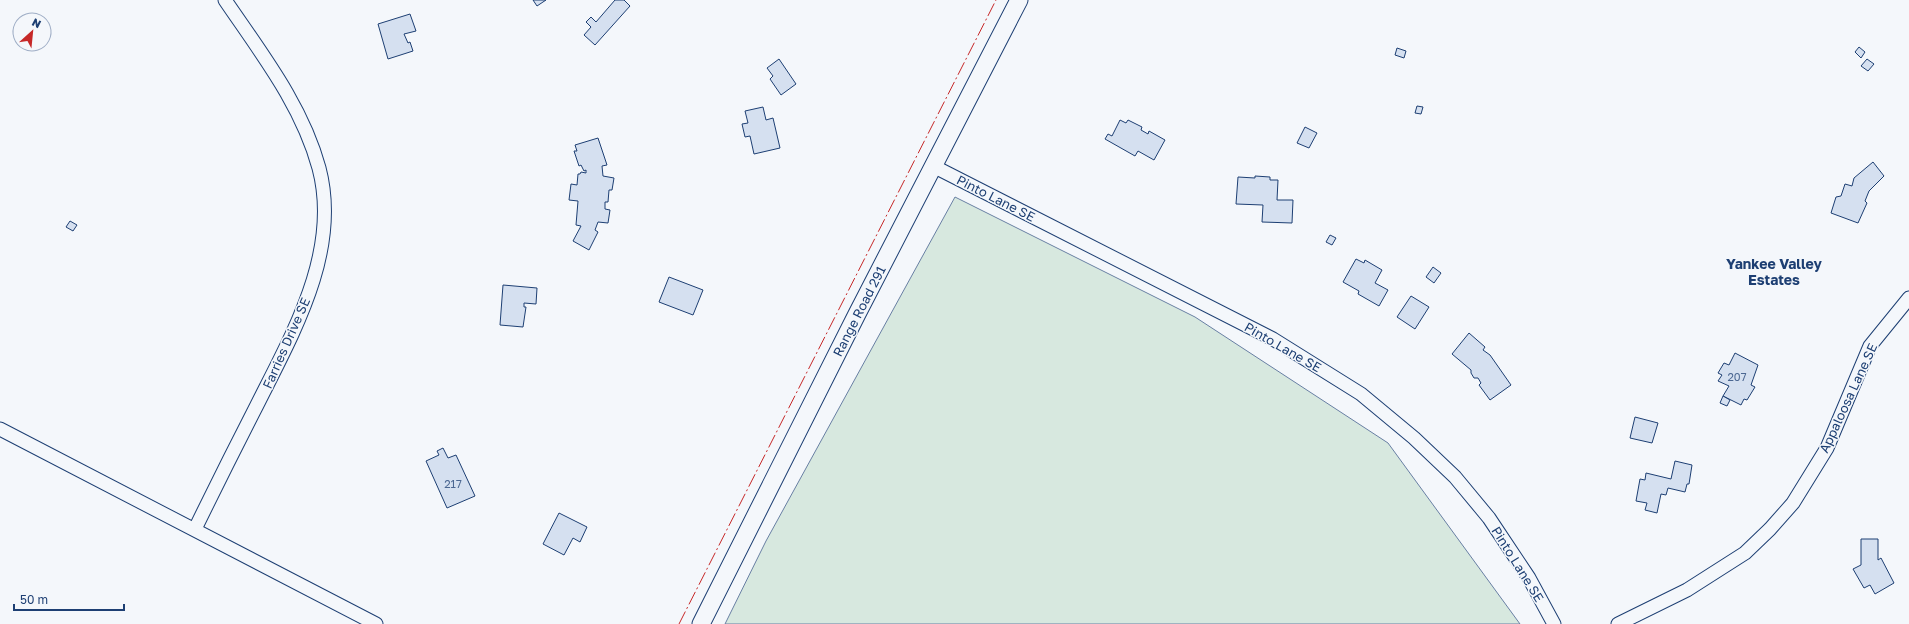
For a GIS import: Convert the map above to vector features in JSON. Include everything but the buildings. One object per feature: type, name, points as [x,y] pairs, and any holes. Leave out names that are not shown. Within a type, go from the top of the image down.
[{"type":"street","name":"Farries Drive SE","points":[[195,529],[304,310],[320,254],[325,206],[319,168],[301,120],[281,81],[225,0]]},
{"type":"street","name":"Range Road 291","points":[[701,624],[933,166],[1019,0]]},
{"type":"street","name":"Pinto Lane SE","points":[[933,166],[1273,339],[1362,394],[1414,438],[1455,477],[1489,518],[1529,578],[1554,624]]},
{"type":"street","name":"Appaloosa Lane SE","points":[[1618,624],[1687,590],[1745,553],[1770,529],[1793,503],[1827,448],[1870,346],[1909,298]]},
{"type":"street","points":[[0,429],[376,624]]},
{"type":"shaded area","points":[[955,197],[1195,317],[1388,443],[1520,624],[725,624],[766,541]]},
{"type":"power","points":[[679,624],[996,0]]},
{"type":"district","name":"Yankee Valley Estates","points":[[1774,272]]}]
